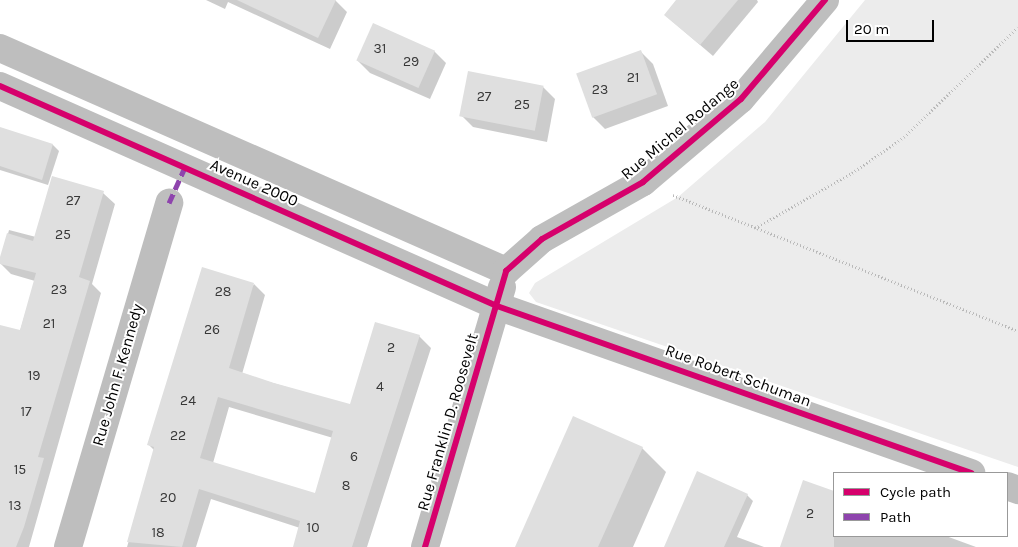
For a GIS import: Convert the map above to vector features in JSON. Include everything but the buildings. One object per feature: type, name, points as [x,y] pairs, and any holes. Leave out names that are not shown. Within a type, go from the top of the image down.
[{"type":"street","name":"Rue Michel Rodange","points":[[506,270],[542,239],[643,182],[741,99],[825,0]]},
{"type":"street","name":"Avenue 2000","points":[[0,48],[506,270]]},
{"type":"street","name":"Avenue 2000","points":[[0,86],[496,306]]},
{"type":"street","name":"Rue John F. Kennedy","points":[[68,547],[169,203]]},
{"type":"street","name":"Rue Franklin D. Roosevelt","points":[[425,547],[506,270]]},
{"type":"street","name":"Rue Robert Schuman","points":[[496,306],[968,472]]},
{"type":"path","points":[[754,228],[852,173],[904,137],[1018,27]]},
{"type":"path","points":[[643,182],[754,228],[1018,331]]},
{"type":"shaded area","points":[[865,0],[1018,0],[1018,467],[536,302],[529,293],[535,283],[678,197],[765,122]]},
{"type":"marked path","points":[[169,203],[185,167]]},
{"type":"cycle path","points":[[425,547],[506,271],[542,239],[643,182],[741,99],[825,0]]},
{"type":"cycle path","points":[[0,86],[497,306],[968,472]]}]
